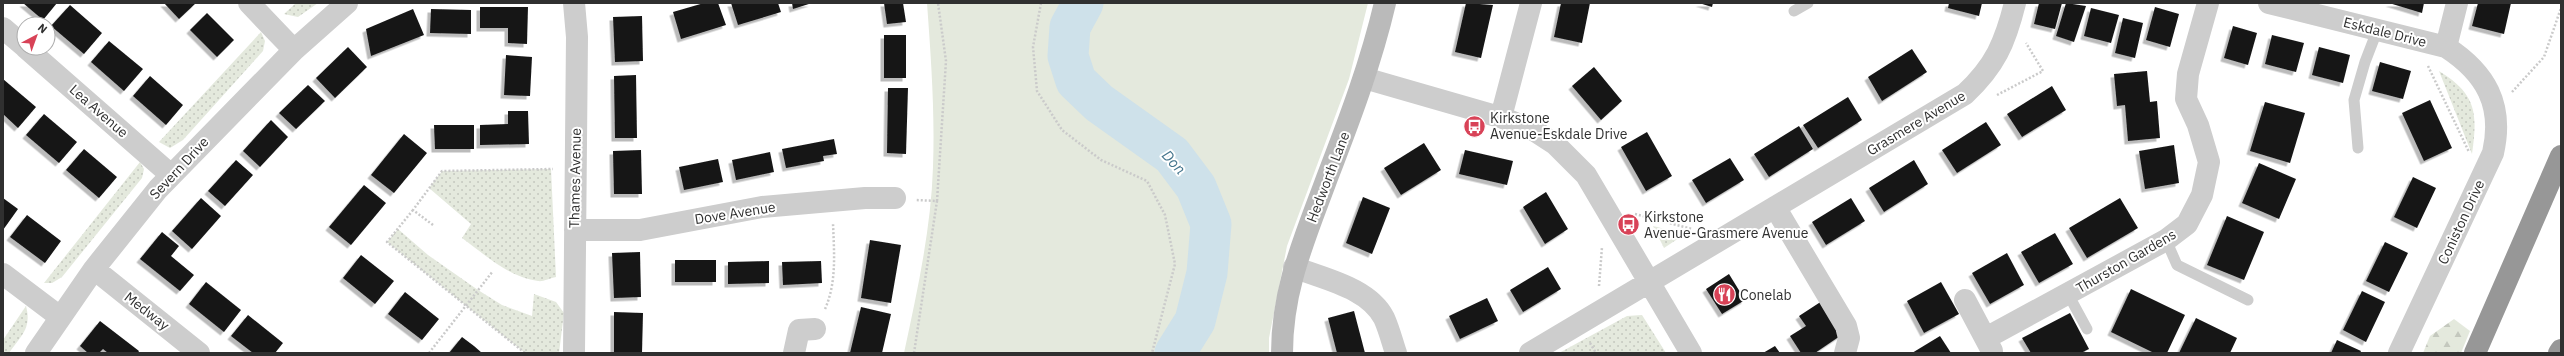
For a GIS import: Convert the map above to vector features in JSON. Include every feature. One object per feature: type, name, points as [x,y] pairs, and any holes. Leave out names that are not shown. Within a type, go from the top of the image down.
[{"type":"highway","points":[[2475,353],[2561,156]]},
{"type":"street","points":[[249,3],[294,50]]},
{"type":"street","name":"Severn Drive","points":[[36,353],[94,269],[171,174],[294,50],[347,3]]},
{"type":"street","name":"Thames Avenue","points":[[574,3],[577,37],[574,353]]},
{"type":"street","name":"Hedworth Lane","points":[[1282,353],[1284,312],[1294,267],[1364,78],[1385,3]]},
{"type":"street","points":[[1501,117],[1531,3]]},
{"type":"street","name":"Grasmere Avenue","points":[[1530,353],[1965,94],[1981,79],[1995,60],[2005,41],[2015,3]]},
{"type":"street","name":"Thurston Gardens","points":[[1965,300],[1989,344],[2068,294],[2166,240],[2187,224],[2202,195],[2209,162],[2198,125],[2186,99],[2188,74],[2208,3]]},
{"type":"street","name":"Eskdale Drive","points":[[2269,3],[2416,41],[2446,47],[2462,58],[2487,87]]},
{"type":"street","points":[[2446,47],[2457,3]]},
{"type":"street","name":"Lea Avenue","points":[[3,28],[16,39]]},
{"type":"street","name":"Lea Avenue","points":[[35,56],[171,174]]},
{"type":"street","points":[[1364,78],[1501,117],[1535,131],[1555,144],[1586,175],[1692,353]]},
{"type":"street","name":"Coniston Drive","points":[[2399,353],[2493,153],[2497,135],[2496,110],[2487,87]]},
{"type":"street","name":"Dove Avenue","points":[[575,230],[640,230],[762,207],[832,201],[895,198]]},
{"type":"street","points":[[1775,208],[1846,326],[1849,338],[1845,353]]},
{"type":"street","points":[[1294,267],[1350,289],[1375,305],[1384,317],[1396,353]]},
{"type":"street","name":"Medway","points":[[94,269],[199,353]]},
{"type":"street","points":[[3,274],[60,317]]},
{"type":"street","points":[[794,353],[799,330],[815,329]]},
{"type":"lane","points":[[1794,11],[1808,3]]},
{"type":"lane","points":[[2358,148],[2354,100],[2365,62],[2377,31]]},
{"type":"lane","points":[[2166,240],[2177,265],[2248,300]]},
{"type":"lane","points":[[2068,294],[2087,329]]},
{"type":"path","points":[[914,353],[937,201],[946,62],[938,3]]},
{"type":"path","points":[[1041,3],[1033,47],[1038,90],[1062,130],[1101,160],[1147,182],[1165,215],[1176,264],[1152,353]]},
{"type":"path","points":[[2496,110],[2544,57],[2561,8]]},
{"type":"path","points":[[2416,41],[2482,178]]},
{"type":"path","points":[[525,353],[386,242],[413,210],[442,171],[576,169]]},
{"type":"path","points":[[895,198],[937,201]]},
{"type":"path","points":[[815,329],[830,298],[835,266],[832,201]]},
{"type":"path","points":[[1605,206],[1724,238]]},
{"type":"path","points":[[413,210],[433,225]]},
{"type":"path","points":[[1597,312],[1602,244]]},
{"type":"path","points":[[429,353],[492,271]]},
{"type":"green space","points":[[296,3],[318,3],[298,17],[284,14]]},
{"type":"green space","points":[[927,3],[1368,3],[1349,79],[1287,246],[1269,338],[1269,353],[904,353],[923,261],[932,191],[933,105]]},
{"type":"green space","points":[[261,32],[265,41],[263,51],[183,140],[170,148],[159,142]]},
{"type":"green space","points":[[2439,71],[2461,88],[2472,105],[2475,127],[2472,154]]},
{"type":"green space","points":[[140,162],[144,169],[142,178],[62,277],[52,283],[44,283]]},
{"type":"green space","points":[[551,169],[556,277],[542,281],[528,279],[507,270],[488,258],[462,238],[471,224],[429,188],[442,171]]},
{"type":"green space","points":[[1653,226],[1685,234],[1664,248]]},
{"type":"green space","points":[[398,229],[428,255],[502,305],[532,316],[534,294],[556,302],[564,313],[559,353],[525,353],[387,242]]},
{"type":"green space","points":[[26,306],[28,321],[24,331],[9,353],[3,353],[3,340]]},
{"type":"green space","points":[[1642,315],[1666,353],[1559,353],[1627,316]]},
{"type":"green space","points":[[2454,319],[2470,331],[2461,353],[2423,353],[2430,336]]},
{"type":"building","points":[[23,3],[57,3],[46,16],[38,16]]},
{"type":"building","points":[[164,3],[196,3],[179,19]]},
{"type":"building","points":[[704,3],[718,3],[726,25],[681,39],[673,12]]},
{"type":"building","points":[[731,3],[778,3],[781,12],[738,25]]},
{"type":"building","points":[[792,3],[812,3],[793,9]]},
{"type":"building","points":[[884,3],[903,3],[906,22],[887,24]]},
{"type":"building","points":[[1466,3],[1493,5],[1481,58],[1455,52]]},
{"type":"building","points":[[1561,3],[1590,3],[1582,43],[1554,37]]},
{"type":"building","points":[[1699,3],[1713,3],[1712,7]]},
{"type":"building","points":[[1949,3],[1982,3],[1979,16],[1948,8]]},
{"type":"building","points":[[2039,3],[2062,3],[2055,29],[2034,24]]},
{"type":"building","points":[[2066,3],[2086,6],[2074,42],[2056,36]]},
{"type":"building","points":[[2389,3],[2424,3],[2422,13]]},
{"type":"building","points":[[2478,3],[2511,3],[2504,34],[2472,26]]},
{"type":"building","points":[[70,5],[102,33],[84,54],[56,30],[56,20]]},
{"type":"building","points":[[480,7],[528,7],[527,44],[508,43],[508,28],[480,28]]},
{"type":"building","points":[[2155,7],[2179,14],[2170,47],[2146,40]]},
{"type":"building","points":[[2091,8],[2119,15],[2111,43],[2084,36]]},
{"type":"building","points":[[413,9],[424,35],[371,56],[366,29]]},
{"type":"building","points":[[431,9],[471,10],[471,34],[430,33]]},
{"type":"building","points":[[207,13],[234,40],[217,57],[190,30]]},
{"type":"building","points":[[642,16],[643,61],[615,62],[613,17]]},
{"type":"building","points":[[2123,18],[2143,23],[2135,58],[2115,53]]},
{"type":"building","points":[[2233,26],[2257,33],[2248,65],[2224,58]]},
{"type":"building","points":[[884,35],[906,35],[906,78],[884,78]]},
{"type":"building","points":[[2272,35],[2304,43],[2296,72],[2265,64]]},
{"type":"building","points":[[109,41],[143,69],[124,91],[91,62]]},
{"type":"building","points":[[348,47],[367,67],[335,98],[316,78]]},
{"type":"building","points":[[2319,47],[2350,55],[2343,83],[2312,75]]},
{"type":"building","points":[[1912,49],[1927,72],[1882,101],[1868,77]]},
{"type":"building","points":[[506,55],[532,57],[530,96],[504,95]]},
{"type":"building","points":[[2380,62],[2411,71],[2403,99],[2372,91]]},
{"type":"building","points":[[1594,67],[1622,101],[1601,120],[1572,86]]},
{"type":"building","points":[[2147,71],[2150,102],[2157,101],[2160,138],[2128,141],[2125,105],[2117,106],[2114,74]]},
{"type":"building","points":[[636,75],[637,138],[615,138],[614,76]]},
{"type":"building","points":[[150,76],[183,105],[166,125],[133,96]]},
{"type":"building","points":[[3,79],[36,107],[18,128],[3,114]]},
{"type":"building","points":[[308,85],[325,101],[296,129],[279,113]]},
{"type":"building","points":[[2052,86],[2066,110],[2022,137],[2007,114]]},
{"type":"building","points":[[888,88],[908,88],[906,154],[887,153]]},
{"type":"building","points":[[1848,97],[1862,120],[1818,148],[1803,125]]},
{"type":"building","points":[[2430,100],[2452,148],[2424,161],[2402,113]]},
{"type":"building","points":[[2265,102],[2305,113],[2290,163],[2250,151]]},
{"type":"building","points":[[508,111],[528,111],[529,144],[480,145],[480,125],[508,124]]},
{"type":"building","points":[[44,114],[77,142],[59,163],[26,135]]},
{"type":"building","points":[[271,120],[288,137],[260,167],[243,151]]},
{"type":"building","points":[[1986,122],[2001,145],[1957,173],[1942,150]]},
{"type":"building","points":[[434,125],[474,125],[474,149],[435,149]]},
{"type":"building","points":[[1799,126],[1813,149],[1769,177],[1754,154]]},
{"type":"building","points":[[1647,132],[1672,176],[1646,191],[1621,147]]},
{"type":"building","points":[[404,134],[427,153],[394,193],[371,175]]},
{"type":"building","points":[[834,139],[837,154],[823,156],[824,161],[786,168],[782,149]]},
{"type":"building","points":[[1424,143],[1441,170],[1401,195],[1384,168]]},
{"type":"building","points":[[2174,145],[2179,183],[2145,189],[2139,151]]},
{"type":"building","points":[[84,149],[117,177],[99,198],[66,170]]},
{"type":"building","points":[[641,150],[642,194],[614,194],[613,151]]},
{"type":"building","points":[[1465,150],[1513,161],[1507,185],[1459,174]]},
{"type":"building","points":[[770,152],[774,172],[736,180],[732,160]]},
{"type":"building","points":[[1730,158],[1744,180],[1706,203],[1692,180]]},
{"type":"building","points":[[718,159],[723,182],[684,190],[679,167]]},
{"type":"building","points":[[236,160],[253,175],[225,206],[208,191]]},
{"type":"building","points":[[1914,160],[1928,184],[1884,212],[1869,188]]},
{"type":"building","points":[[2259,163],[2296,179],[2279,219],[2242,203]]},
{"type":"building","points":[[2413,177],[2436,188],[2417,228],[2394,217]]},
{"type":"building","points":[[364,185],[386,203],[351,245],[329,227]]},
{"type":"building","points":[[1546,192],[1568,229],[1545,244],[1523,207]]},
{"type":"building","points":[[1363,197],[1390,208],[1372,254],[1346,243]]},
{"type":"building","points":[[3,198],[18,209],[3,230]]},
{"type":"building","points":[[201,198],[221,216],[192,249],[172,231]]},
{"type":"building","points":[[1851,198],[1865,221],[1826,245],[1812,222]]},
{"type":"building","points":[[2120,198],[2138,228],[2087,258],[2069,228]]},
{"type":"building","points":[[27,215],[61,241],[45,263],[10,237]]},
{"type":"building","points":[[2227,216],[2264,232],[2244,280],[2207,265]]},
{"type":"building","points":[[162,232],[179,246],[171,256],[194,275],[180,291],[140,259]]},
{"type":"building","points":[[2055,233],[2073,264],[2039,283],[2021,252]]},
{"type":"building","points":[[870,240],[901,245],[891,303],[861,298]]},
{"type":"building","points":[[2385,242],[2408,253],[2389,292],[2366,281]]},
{"type":"building","points":[[640,252],[641,297],[614,298],[612,253]]},
{"type":"building","points":[[2007,253],[2024,285],[1990,304],[1972,273]]},
{"type":"building","points":[[361,255],[394,281],[375,304],[343,278]]},
{"type":"building","points":[[675,260],[716,260],[716,282],[675,282]]},
{"type":"building","points":[[769,261],[769,283],[728,284],[728,262]]},
{"type":"building","points":[[821,261],[822,283],[783,285],[782,262]]},
{"type":"building","points":[[1548,267],[1561,289],[1523,312],[1510,290]]},
{"type":"building","points":[[1729,274],[1745,300],[1722,314],[1706,289]]},
{"type":"building","points":[[206,282],[241,310],[224,332],[189,304]]},
{"type":"building","points":[[1941,282],[1959,314],[1924,333],[1907,301]]},
{"type":"building","points":[[2131,289],[2185,315],[2167,353],[2154,353],[2111,332]]},
{"type":"building","points":[[2362,291],[2385,302],[2366,342],[2343,330]]},
{"type":"building","points":[[405,292],[439,319],[422,340],[388,314]]},
{"type":"building","points":[[1487,298],[1498,321],[1460,339],[1449,316]]},
{"type":"building","points":[[1822,301],[1843,334],[1815,353],[1801,353],[1790,336],[1806,326],[1799,316]]},
{"type":"building","points":[[861,307],[891,314],[882,353],[850,353]]},
{"type":"building","points":[[1354,311],[1365,353],[1337,353],[1328,318]]},
{"type":"building","points":[[614,312],[643,313],[642,353],[614,353]]},
{"type":"building","points":[[2070,313],[2089,349],[2081,353],[2031,353],[2022,338]]},
{"type":"building","points":[[248,315],[283,343],[275,353],[253,353],[231,336]]},
{"type":"building","points":[[2196,318],[2237,338],[2230,353],[2179,353]]},
{"type":"building","points":[[100,321],[139,351],[138,353],[108,353],[103,349],[99,353],[88,353],[80,346]]},
{"type":"building","points":[[1940,336],[1951,353],[1912,353]]},
{"type":"building","points":[[462,337],[474,346],[482,353],[449,353]]},
{"type":"building","points":[[2337,340],[2361,351],[2360,353],[2331,353]]},
{"type":"building","points":[[1775,346],[1780,353],[1763,353]]},
{"type":"waterway","name":"Don","points":[[1083,3],[1070,27],[1068,56],[1076,81],[1099,103],[1172,155],[1196,187],[1211,224],[1207,273],[1195,321],[1175,353]]},
{"type":"place","name":"Kirkstone Avenue-Eskdale Drive","points":[[1474,126]]},
{"type":"place","name":"Kirkstone Avenue-Grasmere Avenue","points":[[1628,225]]},
{"type":"place","name":"Conelab","points":[[1725,295]]}]
